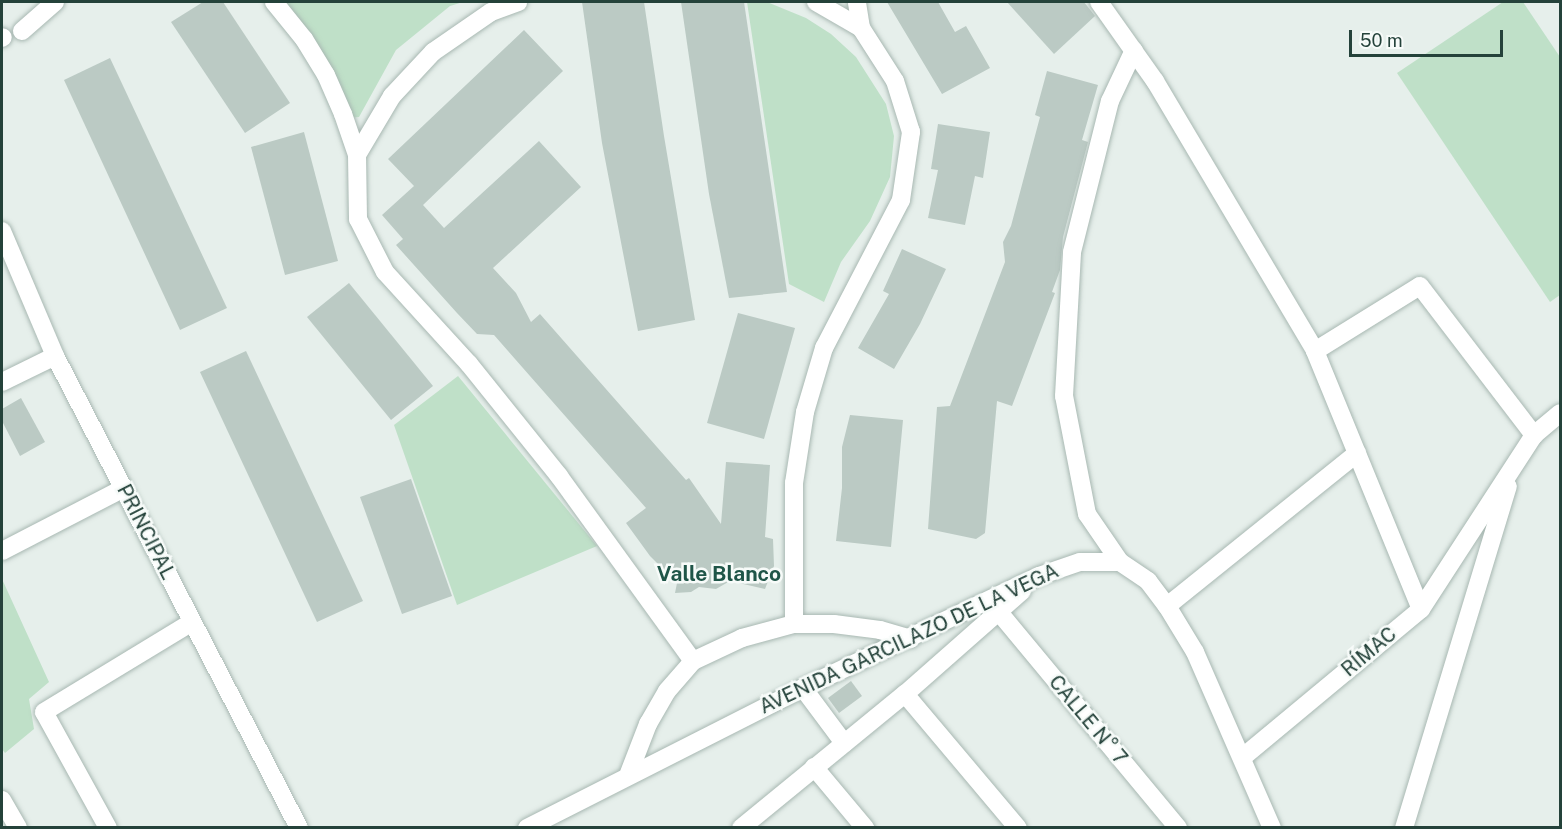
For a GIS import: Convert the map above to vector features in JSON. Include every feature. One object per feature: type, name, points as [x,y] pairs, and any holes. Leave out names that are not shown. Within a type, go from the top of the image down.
[{"type":"street","points":[[22,31],[55,2]]},
{"type":"street","points":[[274,2],[304,39],[326,75],[343,114],[357,155],[358,219],[385,272],[469,364],[559,476],[693,662]]},
{"type":"street","points":[[357,155],[392,96],[432,52],[491,12],[518,2]]},
{"type":"street","points":[[816,2],[861,28]]},
{"type":"street","points":[[794,624],[794,483],[805,412],[824,348],[901,200],[911,132],[895,81],[861,28],[857,2]]},
{"type":"street","points":[[1099,2],[1134,50],[1315,351],[1421,609]]},
{"type":"street","points":[[1134,50],[1110,101],[1072,252],[1064,396],[1087,514],[1120,562],[1148,581],[1167,606],[1195,652],[1243,757],[1272,828]]},
{"type":"street","name":"PRINCIPAL","points":[[2,231],[55,356],[299,828]]},
{"type":"street","points":[[1315,351],[1420,286],[1534,435]]},
{"type":"street","points":[[2,382],[55,356]]},
{"type":"street","name":"RÍMAC","points":[[1243,757],[1421,609],[1534,435],[1560,413]]},
{"type":"street","points":[[1167,606],[1357,453]]},
{"type":"street","name":"RÍMAC","points":[[1404,828],[1514,464]]},
{"type":"street","points":[[2,551],[124,488]]},
{"type":"street","name":"AVENIDA GARCILAZO DE LA VEGA","points":[[527,828],[629,773],[1039,576],[1080,562],[1120,562]]},
{"type":"street","points":[[741,828],[905,693],[1039,576]]},
{"type":"street","name":"CALLE N° 7","points":[[998,612],[1178,828]]},
{"type":"street","points":[[108,828],[44,712],[192,622]]},
{"type":"street","points":[[629,773],[648,724],[662,699],[693,662],[742,638],[794,624],[834,624],[880,630],[911,639]]},
{"type":"street","points":[[803,688],[844,743]]},
{"type":"street","points":[[905,693],[1018,828]]},
{"type":"street","points":[[814,767],[864,828]]},
{"type":"street","points":[[2,800],[18,828]]},
{"type":"green space","points":[[285,2],[463,2],[450,6],[396,50],[359,117],[347,118]]},
{"type":"green space","points":[[747,2],[767,2],[806,18],[831,34],[856,57],[886,104],[894,136],[890,177],[870,221],[841,262],[824,302],[789,284]]},
{"type":"green space","points":[[1503,2],[1523,2],[1560,57],[1560,295],[1550,302],[1397,73]]},
{"type":"green space","points":[[458,376],[597,546],[457,605],[394,425]]},
{"type":"green space","points":[[2,579],[49,682],[29,699],[34,729],[5,753],[2,749]]},
{"type":"building","points":[[203,2],[223,2],[290,103],[245,133],[171,22]]},
{"type":"building","points":[[582,2],[644,2],[695,320],[638,331],[602,143]]},
{"type":"building","points":[[681,2],[744,2],[787,292],[729,298],[709,194]]},
{"type":"building","points":[[887,2],[938,2],[955,32],[966,26],[990,68],[942,94]]},
{"type":"building","points":[[1007,2],[1084,2],[1095,16],[1054,54]]},
{"type":"building","points":[[524,30],[563,71],[423,205],[444,228],[539,141],[581,187],[493,268],[516,293],[531,322],[540,314],[686,480],[689,478],[721,524],[726,462],[770,465],[765,537],[773,539],[774,566],[765,589],[730,581],[716,589],[699,587],[691,592],[675,593],[677,583],[650,556],[626,523],[646,508],[494,335],[477,334],[457,313],[396,245],[403,239],[382,215],[414,186],[388,159]]},
{"type":"building","points":[[110,58],[227,308],[180,330],[64,80]]},
{"type":"building","points":[[1047,71],[1098,85],[1082,140],[1088,142],[1063,237],[1060,270],[1052,292],[1055,293],[1012,406],[997,401],[985,533],[976,539],[928,529],[937,407],[950,406],[1005,262],[1003,242],[1011,226],[1040,117],[1035,115]]},
{"type":"building","points":[[938,124],[990,132],[983,178],[975,176],[965,225],[928,218],[938,170],[931,169]]},
{"type":"building","points":[[304,132],[338,261],[285,275],[251,147]]},
{"type":"building","points":[[902,249],[946,269],[920,324],[894,369],[858,348],[889,294],[883,291]]},
{"type":"building","points":[[349,283],[433,386],[391,420],[307,317]]},
{"type":"building","points":[[738,313],[795,328],[764,439],[707,423]]},
{"type":"building","points":[[246,351],[363,601],[317,622],[200,372]]},
{"type":"building","points":[[21,398],[45,442],[20,456],[2,421],[2,409]]},
{"type":"building","points":[[850,415],[903,420],[891,547],[836,541],[842,488],[842,447]]},
{"type":"building","points":[[411,479],[452,596],[402,614],[360,497]]},
{"type":"building","points":[[851,681],[862,696],[839,713],[828,698]]},
{"type":"district","name":"Valle Blanco","points":[[719,574]]}]
